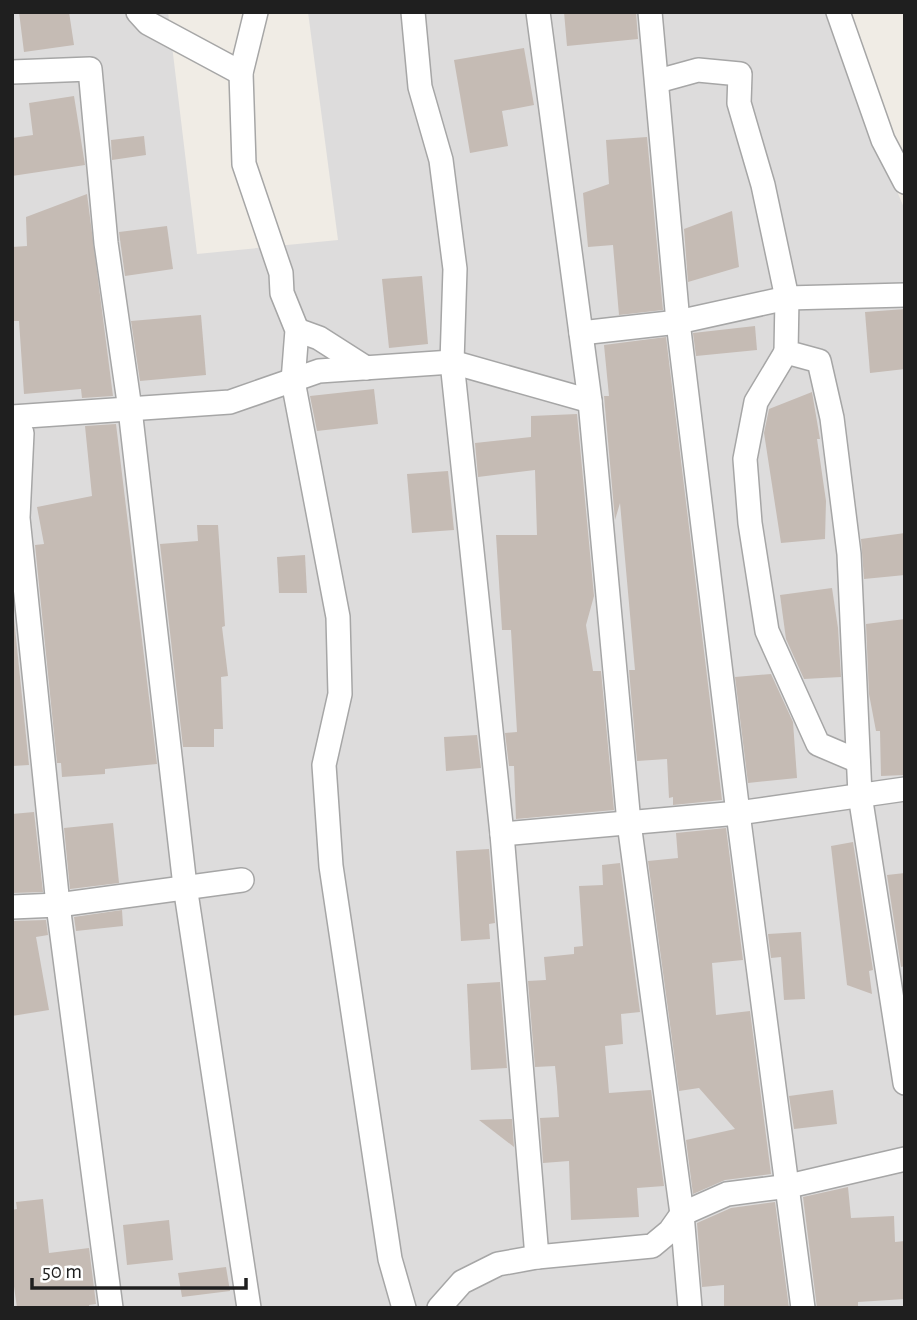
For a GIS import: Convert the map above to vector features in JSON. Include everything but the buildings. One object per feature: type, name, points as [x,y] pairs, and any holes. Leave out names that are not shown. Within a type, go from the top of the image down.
[{"type":"street","points":[[138,12],[148,23],[241,73]]},
{"type":"street","points":[[256,12],[241,73],[244,164],[281,273],[282,293],[297,330],[293,381],[338,617],[340,694],[324,765],[331,866],[390,1259],[404,1308]]},
{"type":"street","points":[[413,12],[420,86],[441,160],[455,268],[452,362],[502,834],[537,1257]]},
{"type":"street","points":[[538,12],[590,401],[629,823],[682,1214],[690,1308]]},
{"type":"street","points":[[650,12],[678,322],[738,813],[803,1308]]},
{"type":"street","points":[[838,12],[883,140],[905,182]]},
{"type":"street","points":[[12,72],[90,69],[106,243],[130,409],[185,886],[249,1308]]},
{"type":"street","points":[[658,81],[698,70],[740,74],[739,103],[763,185],[788,299],[786,352],[756,402],[745,459],[750,523],[766,631],[818,744],[859,761]]},
{"type":"street","points":[[581,333],[678,322],[788,299],[905,295]]},
{"type":"street","points":[[297,330],[319,338],[366,368]]},
{"type":"street","points":[[786,352],[819,361],[832,418],[849,554],[860,795],[905,1083]]},
{"type":"street","points":[[111,1308],[58,905],[18,518],[22,433],[12,418],[230,402],[319,371],[452,362],[590,401]]},
{"type":"street","points":[[502,834],[738,813],[905,789]]},
{"type":"street","points":[[12,907],[58,905],[242,880]]},
{"type":"street","points":[[439,1308],[463,1282],[498,1264],[537,1257],[652,1246],[670,1231],[682,1214],[727,1194],[789,1186],[905,1159]]},
{"type":"shaded area","points":[[12,12],[168,12],[197,254],[338,240],[308,12],[830,12],[845,69],[905,210],[905,1308],[12,1308]]}]
